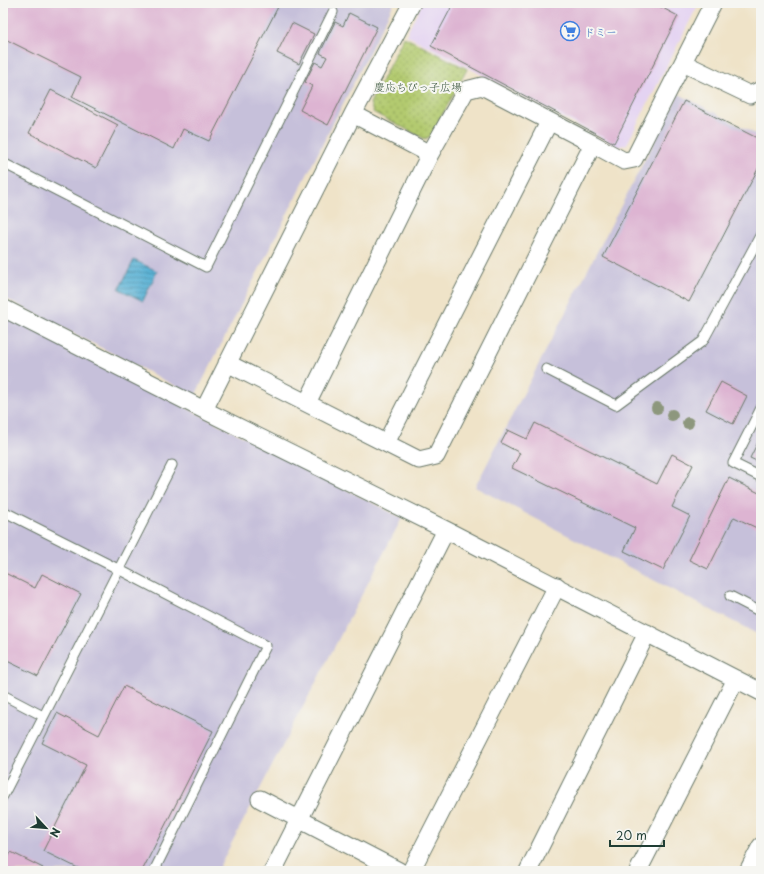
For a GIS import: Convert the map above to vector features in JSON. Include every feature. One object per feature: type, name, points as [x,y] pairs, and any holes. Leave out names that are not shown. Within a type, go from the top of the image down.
[{"type":"street","points":[[207,405],[353,114],[412,3]]},
{"type":"street","points":[[307,403],[430,154],[466,90],[482,86],[624,161],[634,159],[713,3]]},
{"type":"street","points":[[683,63],[750,95],[761,90]]},
{"type":"street","points":[[353,114],[430,154]]},
{"type":"street","points":[[386,443],[550,122]]},
{"type":"street","points":[[228,363],[419,460],[436,456],[593,144]]},
{"type":"street","points":[[3,308],[207,405],[402,508],[761,692]]},
{"type":"street","points":[[273,871],[446,530]]},
{"type":"street","points":[[411,871],[556,586]]},
{"type":"street","points":[[528,871],[647,633]]},
{"type":"street","points":[[638,871],[736,679]]},
{"type":"street","points":[[260,799],[399,871]]},
{"type":"street","points":[[748,871],[761,846]]},
{"type":"lane","points":[[3,164],[206,267],[334,12]]},
{"type":"lane","points":[[546,369],[616,405],[703,340],[761,234]]},
{"type":"lane","points":[[761,408],[733,463],[761,478]]},
{"type":"lane","points":[[3,796],[172,465]]},
{"type":"lane","points":[[3,511],[266,646],[154,871]]},
{"type":"lane","points":[[730,596],[761,612]]},
{"type":"lane","points":[[3,696],[43,716]]},
{"type":"shaded area","points":[[3,3],[394,3],[195,396],[3,297]]},
{"type":"shaded area","points":[[422,3],[699,3],[627,144],[618,147],[406,35]]},
{"type":"shaded area","points":[[679,94],[761,137],[761,636],[475,487]]},
{"type":"shaded area","points":[[3,314],[402,518],[217,871],[3,871]]},
{"type":"green space","name":"慶応ちびっ子広場","points":[[404,37],[467,69],[431,136],[425,139],[373,112],[370,103]]},
{"type":"water","points":[[134,260],[157,271],[143,301],[119,289]]},
{"type":"building","points":[[3,3],[280,3],[209,141],[183,129],[174,149],[72,97],[81,77],[3,38]]},
{"type":"building","points":[[444,3],[653,3],[678,16],[614,143],[431,46],[451,8]]},
{"type":"building","points":[[349,13],[377,27],[328,125],[300,110],[312,86],[305,82],[315,62],[322,66],[327,57],[320,53],[335,22],[343,26]]},
{"type":"building","points":[[292,23],[314,34],[299,64],[277,53]]},
{"type":"building","points":[[51,90],[118,125],[96,168],[29,133]]},
{"type":"building","points":[[684,101],[761,140],[761,163],[689,302],[603,257]]},
{"type":"building","points":[[721,382],[747,396],[733,424],[706,410]]},
{"type":"building","points":[[535,423],[657,484],[672,454],[693,465],[672,507],[690,516],[663,570],[624,551],[635,528],[512,468],[520,453],[501,443],[508,430],[527,439]]},
{"type":"building","points":[[761,436],[761,463],[750,458]]},
{"type":"building","points":[[729,478],[761,494],[761,530],[734,517],[708,569],[689,560]]},
{"type":"building","points":[[3,572],[35,588],[42,574],[81,594],[38,676],[3,659]]},
{"type":"building","points":[[124,686],[213,731],[142,871],[84,871],[43,851],[86,765],[42,743],[57,713],[99,735]]},
{"type":"building","points":[[11,852],[43,868],[42,871],[3,871],[3,867]]},
{"type":"place","name":"ドミー","points":[[570,31]]}]
